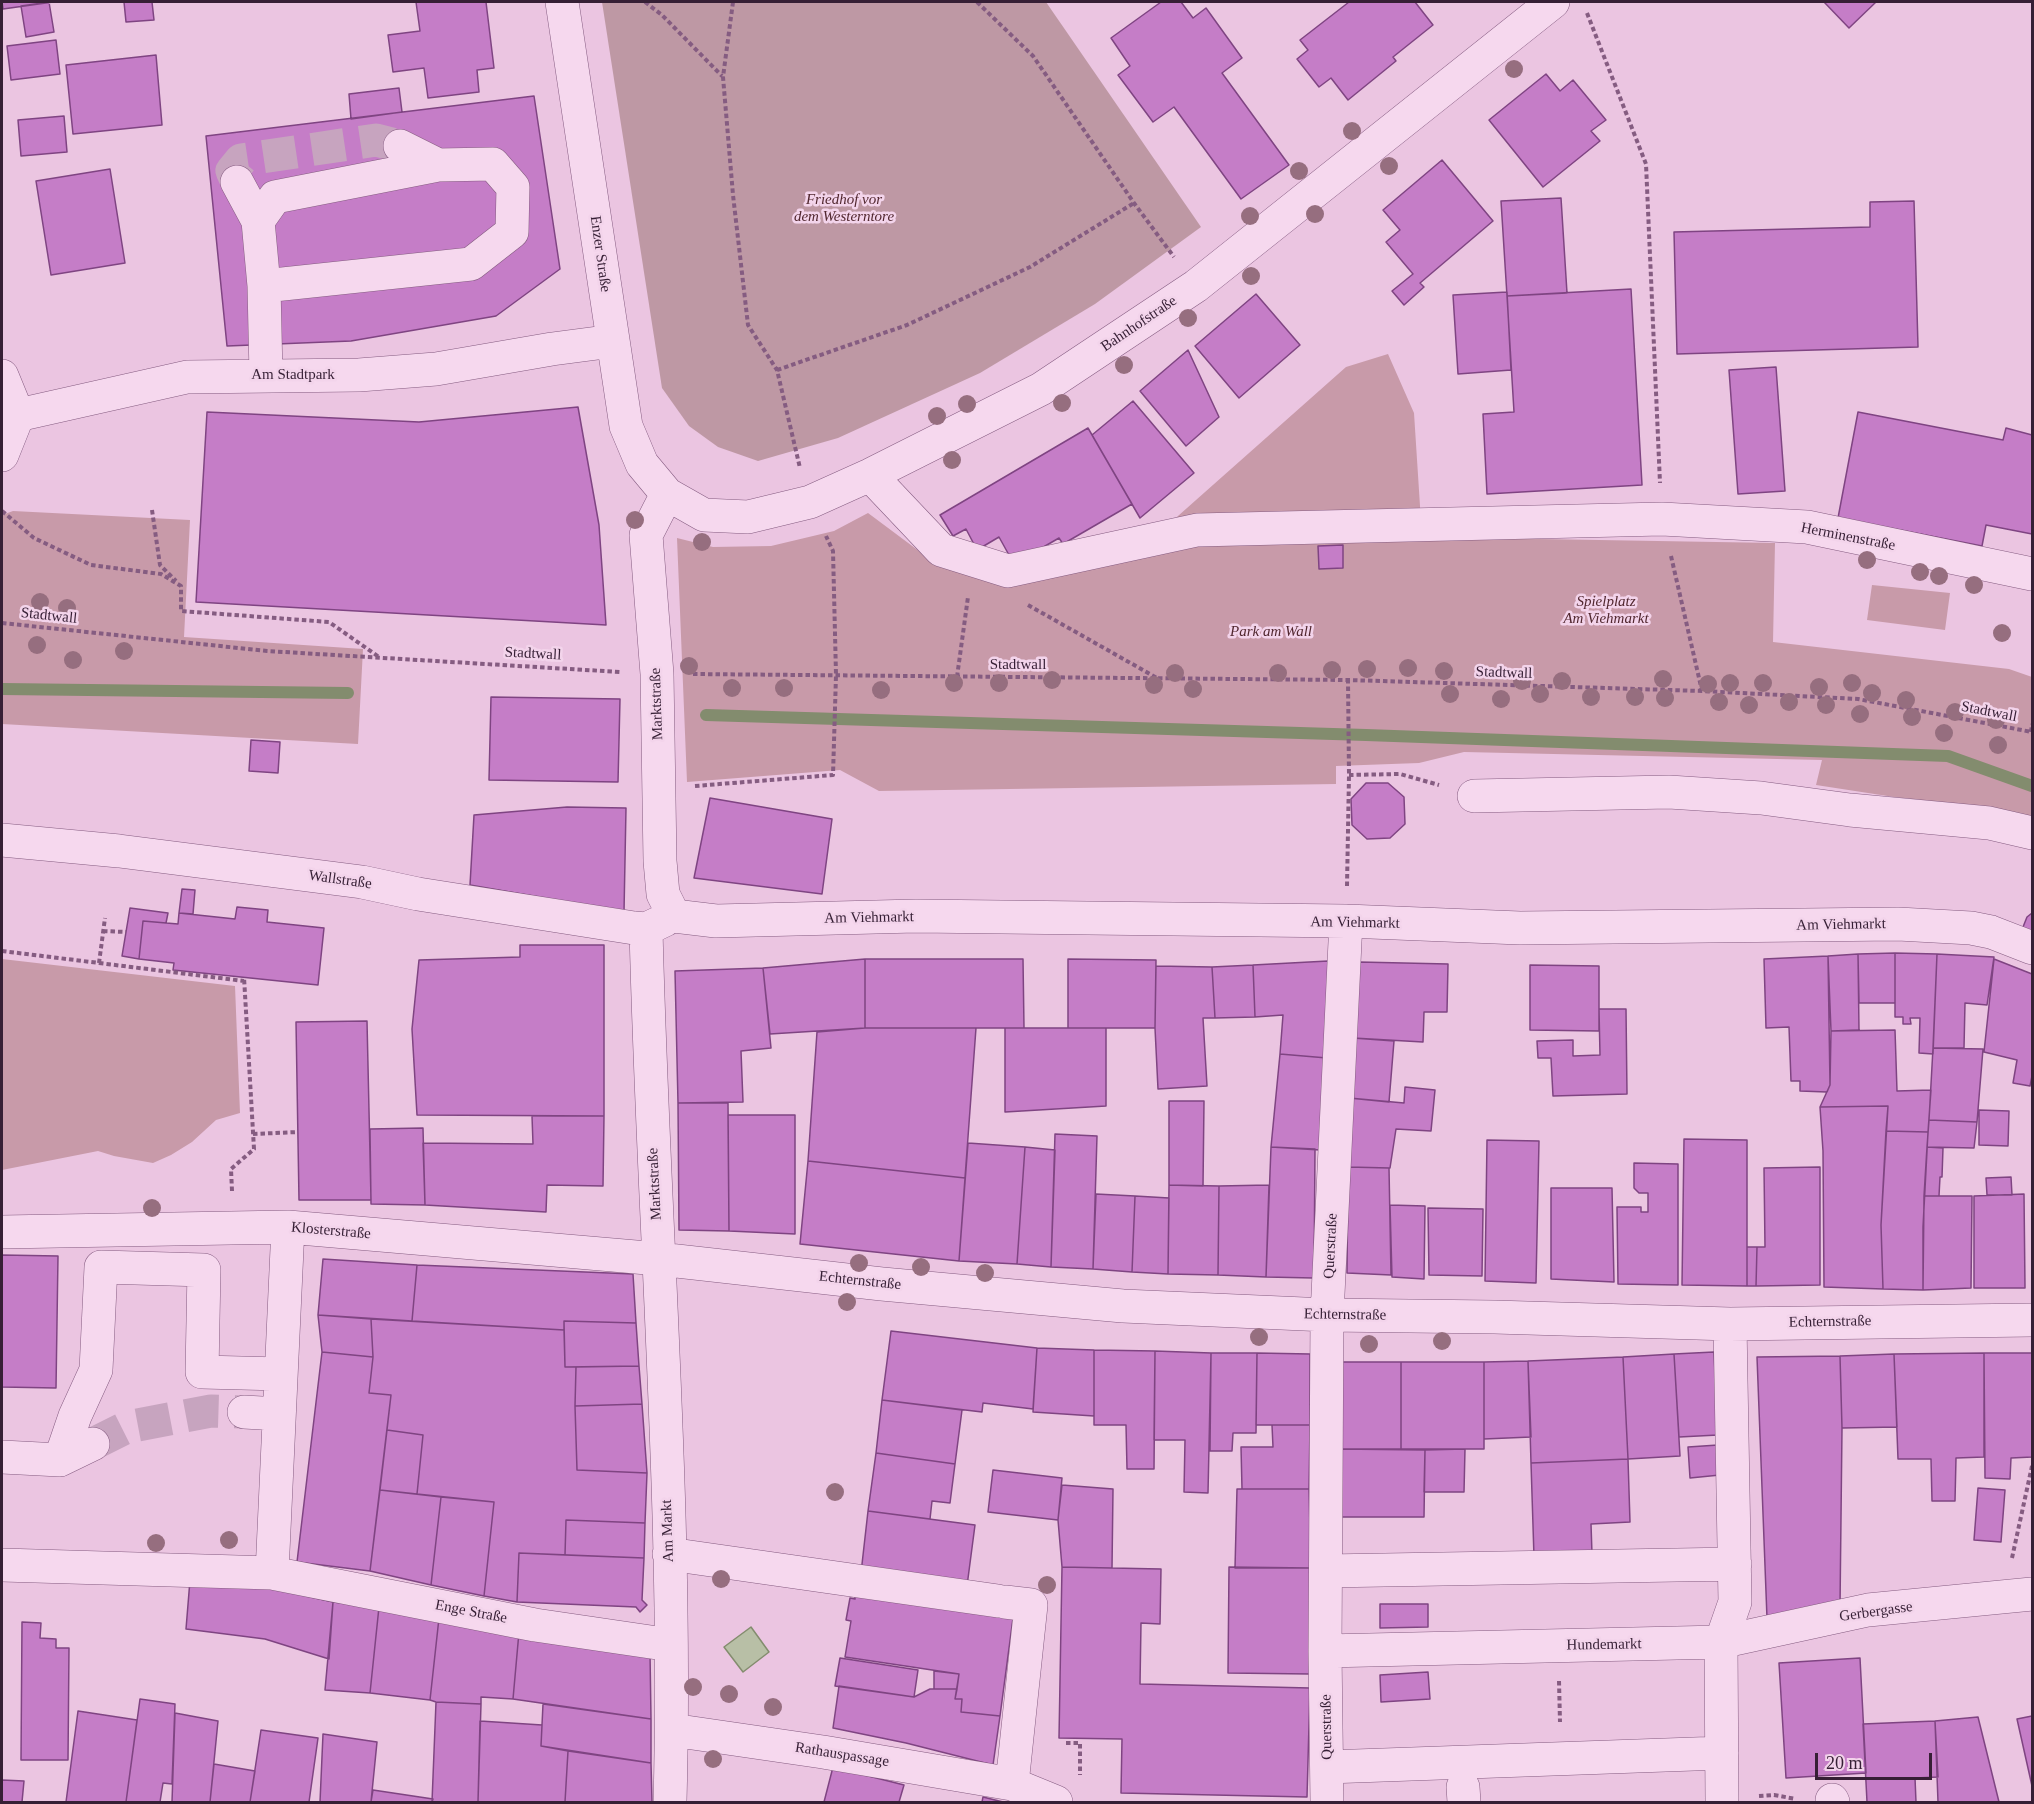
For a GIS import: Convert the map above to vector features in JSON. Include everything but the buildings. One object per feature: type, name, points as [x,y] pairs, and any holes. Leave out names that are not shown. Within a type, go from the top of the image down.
[{"type":"street","name":"Enzer Straße","points":[[562,2],[626,426],[642,464],[667,494]]},
{"type":"street","name":"Bahnhofstraße","points":[[667,494],[704,514],[748,517],[810,502],[870,475],[1041,389],[1196,286],[1537,6]]},
{"type":"street","points":[[400,146],[438,165]]},
{"type":"street","points":[[258,221],[275,197],[438,165],[493,164],[513,188],[512,232],[471,264],[264,286]]},
{"type":"street","points":[[237,182],[258,221],[264,286],[266,375]]},
{"type":"street","name":"Am Stadtpark","points":[[18,415],[188,377],[359,375],[436,369],[613,340]]},
{"type":"street","points":[[2,376],[18,415],[2,455]]},
{"type":"street","name":"Herminenstraße","points":[[870,475],[941,550],[1008,571],[1197,530],[1662,519],[1807,527],[2032,574]]},
{"type":"street","name":"Marktstraße","points":[[659,1259],[649,1071],[663,894],[660,861],[657,674],[646,535],[667,494]]},
{"type":"street","points":[[1474,796],[1669,792],[1761,798],[1850,810],[1989,823],[2032,833]]},
{"type":"street","name":"Wallstraße","points":[[2,840],[119,851],[362,882],[418,894],[660,922]]},
{"type":"street","name":"Am Viehmarkt","points":[[660,922],[916,916],[1346,921],[1510,928],[1898,924],[1971,928],[1991,932],[2032,948]]},
{"type":"street","name":"Querstraße","points":[[1327,1803],[1325,1652],[1327,1315],[1346,921]]},
{"type":"street","points":[[272,1573],[288,1227]]},
{"type":"street","name":"Klosterstraße","points":[[2,1232],[288,1227],[659,1259]]},
{"type":"street","name":"Echternstraße","points":[[659,1259],[870,1283],[1123,1306],[1327,1315],[1730,1324],[2032,1320]]},
{"type":"street","name":"Am Markt","points":[[659,1259],[671,1645],[670,1803]]},
{"type":"street","points":[[60,1460],[75,1416],[96,1370],[101,1267],[204,1270],[202,1372],[281,1374]]},
{"type":"street","points":[[1722,1803],[1721,1642],[1735,1602],[1730,1324]]},
{"type":"street","points":[[244,1412],[279,1414]]},
{"type":"street","points":[[2,1457],[60,1460],[93,1444]]},
{"type":"street","points":[[669,1554],[1031,1605],[1012,1784]]},
{"type":"street","points":[[1326,1571],[1735,1564]]},
{"type":"street","name":"Enge Straße","points":[[2,1565],[272,1573],[536,1625],[671,1645]]},
{"type":"street","name":"Gerbergasse","points":[[1721,1642],[1868,1610],[2018,1595]]},
{"type":"street","name":"Hundemarkt","points":[[1325,1652],[1721,1642]]},
{"type":"street","name":"Rathauspassage","points":[[672,1730],[823,1752],[1012,1784],[1056,1803]]},
{"type":"street","points":[[1328,1767],[1722,1753]]},
{"type":"path","points":[[645,2],[662,15],[723,77]]},
{"type":"path","points":[[659,788],[833,775],[836,675],[833,551],[810,502],[793,445],[777,370],[748,325],[733,195],[723,77],[733,2]]},
{"type":"path","points":[[977,2],[1033,56],[1134,203],[1196,286]]},
{"type":"path","points":[[1586,12],[1646,164],[1662,519],[1702,691]]},
{"type":"path","points":[[777,370],[907,325],[1030,267],[1134,203]]},
{"type":"path","points":[[152,510],[160,565],[181,586],[181,611],[329,622],[380,657]]},
{"type":"path","points":[[2,511],[34,538],[91,565],[161,574],[181,586]]},
{"type":"path","points":[[957,676],[972,573],[968,558]]},
{"type":"path","points":[[1023,602],[1158,678]]},
{"type":"path","name":"Stadtwall","points":[[2,623],[267,651],[657,674],[1348,680],[1702,691],[1858,699],[2032,732]]},
{"type":"path","points":[[1346,921],[1350,716],[1348,680]]},
{"type":"path","points":[[2032,724],[2032,732]]},
{"type":"path","points":[[1349,775],[1400,774],[1474,796]]},
{"type":"path","points":[[99,963],[105,918]]},
{"type":"path","points":[[103,931],[126,932]]},
{"type":"path","points":[[2,951],[244,979],[254,1149],[231,1169],[230,1228]]},
{"type":"path","points":[[253,1134],[298,1132]]},
{"type":"path","points":[[2018,1595],[2032,1466]]},
{"type":"path","points":[[1066,1743],[1080,1743]]},
{"type":"path","points":[[1760,1796],[1774,1795]]},
{"type":"green space","name":"Friedhof vor dem Westerntore","points":[[602,2],[1046,2],[1201,227],[1095,304],[980,373],[838,438],[758,461],[718,447],[689,426],[662,388]]},
{"type":"green space","name":"Park am Wall","points":[[1388,354],[1414,413],[1422,537],[1775,543],[1773,642],[2009,669],[2032,677],[2032,821],[1973,806],[1816,785],[1822,760],[1464,752],[1419,763],[1336,766],[1336,784],[879,791],[840,770],[687,782],[677,538],[713,547],[771,546],[834,531],[868,513],[935,563],[1134,555],[1346,367]]},
{"type":"green space","points":[[13,511],[190,520],[184,637],[363,649],[358,744],[2,724],[2,515]]},
{"type":"green space","points":[[1872,585],[1950,593],[1945,630],[1867,620]]},
{"type":"green space","points":[[2,959],[235,986],[240,1113],[216,1120],[192,1142],[153,1163],[98,1151],[2,1170]]},
{"type":"shaded area","points":[[751,1627],[769,1652],[743,1672],[724,1647]]},
{"type":"waterway","points":[[2,689],[348,693]]},
{"type":"waterway","points":[[706,715],[1948,756],[2032,786]]},
{"type":"tunnel","points":[[237,182],[232,171],[241,160],[376,140],[400,146]]},
{"type":"tunnel","points":[[93,1444],[127,1427],[211,1411],[244,1412]]},
{"type":"park label","name":"Spielplatz Am Viehmarkt","points":[[1606,610]]}]
